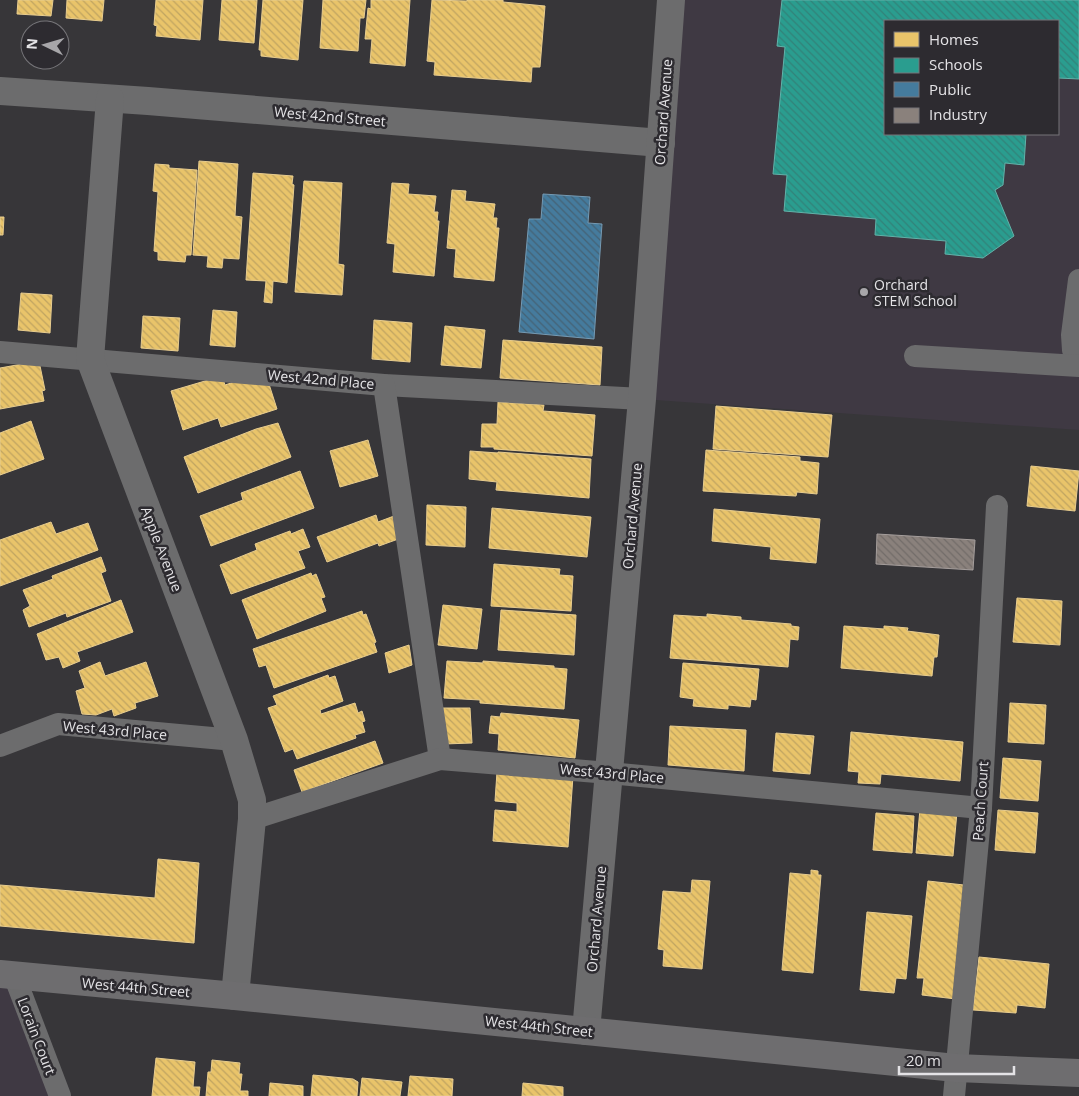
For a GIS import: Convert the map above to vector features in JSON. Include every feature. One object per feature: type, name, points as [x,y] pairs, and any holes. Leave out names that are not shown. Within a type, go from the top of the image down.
[{"type":"street","name":"Orchard Avenue","points":[[586,1031],[642,399],[671,0]]},
{"type":"street","name":"West 42nd Street","points":[[0,91],[661,143]]},
{"type":"street","name":"Apple Avenue","points":[[110,99],[90,359],[234,740],[252,800],[252,819],[235,996]]},
{"type":"street","name":"West 44th Street","points":[[7,975],[956,1068],[1079,1073]]},
{"type":"lane","points":[[915,356],[1079,365],[1073,350],[1072,334],[1079,280]]},
{"type":"lane","name":"West 42nd Place","points":[[0,352],[384,385],[642,399]]},
{"type":"lane","points":[[384,385],[440,759]]},
{"type":"lane","name":"Peach Court","points":[[954,1096],[981,808],[997,506]]},
{"type":"lane","name":"West 43rd Place","points":[[0,746],[58,724],[234,740]]},
{"type":"lane","name":"West 43rd Place","points":[[252,819],[440,759],[981,808]]},
{"type":"lane","name":"Lorain Court","points":[[7,975],[60,1096]]},
{"type":"shaded area","name":"Orchard STEM School","points":[[671,0],[1079,0],[1079,430],[642,399]]},
{"type":"shaded area","points":[[0,974],[14,975],[60,1096],[0,1096]]},
{"type":"building: Homes","points":[[18,0],[53,0],[51,16],[17,14]]},
{"type":"building: Homes","points":[[67,0],[104,0],[102,21],[66,18]]},
{"type":"building: Homes","points":[[156,0],[203,0],[200,40],[156,36],[157,26],[154,25]]},
{"type":"building: Homes","points":[[222,0],[257,0],[254,43],[219,40]]},
{"type":"building: Homes","points":[[263,0],[303,0],[298,60],[261,56],[261,50],[259,50]]},
{"type":"building: Homes","points":[[323,0],[366,0],[364,18],[360,18],[358,51],[320,48]]},
{"type":"building: Homes","points":[[371,0],[410,0],[405,66],[370,63],[372,39],[365,39],[368,8],[371,9]]},
{"type":"building: Homes","points":[[432,0],[503,0],[503,2],[545,6],[540,67],[532,67],[531,82],[434,75],[435,62],[427,61]]},
{"type":"building: Homes","points":[[199,161],[238,164],[235,216],[242,217],[239,259],[223,258],[222,268],[207,267],[208,256],[193,255]]},
{"type":"building: Homes","points":[[155,164],[169,165],[169,168],[197,170],[191,255],[186,255],[185,262],[158,260],[158,252],[154,251],[158,192],[153,191]]},
{"type":"building: Homes","points":[[253,173],[293,176],[292,184],[294,185],[287,283],[273,281],[272,303],[264,302],[266,281],[246,280]]},
{"type":"building: Homes","points":[[304,181],[342,183],[338,264],[344,265],[342,295],[295,292]]},
{"type":"building: Homes","points":[[392,183],[409,184],[408,194],[436,196],[434,212],[438,212],[437,221],[439,221],[434,276],[393,272],[395,244],[387,243]]},
{"type":"building: Homes","points":[[452,190],[466,191],[465,201],[495,204],[493,218],[497,218],[496,228],[499,228],[494,281],[454,277],[456,249],[447,248]]},
{"type":"building: Homes","points":[[0,217],[4,217],[3,235],[0,235]]},
{"type":"building: Homes","points":[[21,293],[52,295],[50,333],[18,330]]},
{"type":"building: Homes","points":[[213,310],[237,312],[235,347],[210,345]]},
{"type":"building: Homes","points":[[143,316],[180,318],[178,351],[141,348]]},
{"type":"building: Homes","points":[[374,320],[412,323],[410,362],[372,359]]},
{"type":"building: Homes","points":[[445,326],[485,330],[481,368],[441,365]]},
{"type":"building: Homes","points":[[503,340],[602,347],[600,385],[500,378]]},
{"type":"building: Homes","points":[[39,361],[45,390],[42,391],[44,401],[0,409],[0,368]]},
{"type":"building: Homes","points":[[222,376],[225,385],[246,378],[268,381],[277,409],[221,427],[218,418],[183,430],[171,391]]},
{"type":"building: Homes","points":[[498,402],[544,405],[543,411],[595,415],[592,456],[481,447],[482,424],[497,424]]},
{"type":"building: Homes","points":[[716,406],[832,415],[828,457],[713,449]]},
{"type":"building: Homes","points":[[31,421],[44,459],[0,475],[0,433]]},
{"type":"building: Homes","points":[[278,423],[291,457],[198,493],[184,457],[256,429]]},
{"type":"building: Homes","points":[[368,440],[378,476],[340,487],[330,451]]},
{"type":"building: Homes","points":[[706,450],[800,457],[800,461],[819,463],[817,494],[797,492],[796,496],[703,491]]},
{"type":"building: Homes","points":[[470,451],[591,459],[589,498],[496,490],[497,482],[469,479]]},
{"type":"building: Homes","points":[[1031,466],[1079,471],[1075,511],[1027,506]]},
{"type":"building: Homes","points":[[300,471],[314,508],[211,546],[200,516],[243,500],[241,493]]},
{"type":"building: Homes","points":[[427,505],[466,507],[465,547],[426,545]]},
{"type":"building: Homes","points":[[492,508],[591,517],[587,557],[489,548]]},
{"type":"building: Homes","points":[[714,509],[820,519],[816,563],[770,559],[771,547],[712,541]]},
{"type":"building: Homes","points":[[376,515],[378,522],[394,516],[401,538],[379,546],[378,543],[327,562],[317,537]]},
{"type":"building: Homes","points":[[51,522],[56,534],[88,523],[98,550],[0,586],[0,540]]},
{"type":"building: Homes","points":[[303,529],[310,547],[298,551],[305,568],[231,594],[220,565],[257,550],[255,544],[290,531],[291,534]]},
{"type":"building: Homes","points":[[101,557],[106,571],[101,573],[111,601],[67,617],[66,613],[29,627],[23,610],[30,606],[23,590],[53,579],[52,576]]},
{"type":"building: Homes","points":[[494,564],[560,569],[559,575],[573,576],[571,611],[491,606]]},
{"type":"building: Homes","points":[[311,573],[312,576],[316,574],[325,597],[321,598],[326,611],[257,639],[242,600]]},
{"type":"building: Homes","points":[[1017,598],[1062,601],[1060,645],[1013,642]]},
{"type":"building: Homes","points":[[121,600],[133,632],[77,652],[80,661],[63,668],[59,657],[46,660],[37,634]]},
{"type":"building: Homes","points":[[443,605],[482,609],[477,649],[438,645]]},
{"type":"building: Homes","points":[[501,610],[576,615],[574,655],[498,650]]},
{"type":"building: Homes","points":[[362,611],[363,615],[366,614],[376,642],[374,643],[377,652],[274,688],[266,665],[259,667],[253,649]]},
{"type":"building: Homes","points":[[707,614],[741,617],[741,620],[791,624],[791,626],[799,627],[798,640],[790,639],[788,667],[670,658],[674,615],[707,617]]},
{"type":"building: Homes","points":[[844,626],[884,629],[884,626],[908,628],[907,631],[939,635],[937,657],[934,657],[932,676],[841,668]]},
{"type":"building: Homes","points":[[409,645],[412,665],[389,673],[385,653]]},
{"type":"building: Homes","points":[[447,661],[483,663],[483,661],[554,666],[554,668],[567,669],[564,709],[480,703],[480,700],[444,698]]},
{"type":"building: Homes","points":[[100,662],[105,676],[146,662],[158,696],[135,703],[136,708],[114,716],[112,709],[96,715],[82,714],[76,691],[85,688],[79,671]]},
{"type":"building: Homes","points":[[683,663],[759,669],[756,700],[751,699],[750,707],[728,705],[728,709],[693,706],[694,699],[680,697]]},
{"type":"building: Homes","points":[[328,675],[329,678],[335,676],[343,701],[320,710],[321,714],[355,703],[358,713],[362,711],[365,721],[362,722],[365,732],[355,735],[356,738],[297,759],[293,749],[285,752],[268,708],[277,705],[273,696]]},
{"type":"building: Homes","points":[[1010,703],[1046,705],[1044,744],[1008,742]]},
{"type":"building: Homes","points":[[443,708],[470,708],[472,743],[444,744]]},
{"type":"building: Homes","points":[[501,713],[579,720],[575,758],[498,750],[499,734],[489,733],[491,716],[500,717]]},
{"type":"building: Homes","points":[[670,726],[746,730],[744,771],[668,765]]},
{"type":"building: Homes","points":[[851,732],[963,742],[960,781],[881,774],[880,784],[858,783],[859,772],[848,771]]},
{"type":"building: Homes","points":[[776,733],[814,736],[810,774],[773,771]]},
{"type":"building: Homes","points":[[375,741],[383,763],[302,792],[294,770]]},
{"type":"building: Homes","points":[[1003,758],[1041,761],[1038,801],[1000,798]]},
{"type":"building: Homes","points":[[497,772],[573,776],[568,847],[493,841],[495,810],[517,812],[517,803],[495,801]]},
{"type":"building: Homes","points":[[920,809],[957,812],[953,856],[916,853]]},
{"type":"building: Homes","points":[[998,810],[1038,813],[1035,853],[995,850]]},
{"type":"building: Homes","points":[[876,813],[914,816],[912,853],[873,850]]},
{"type":"building: Homes","points":[[158,859],[199,863],[194,943],[0,926],[0,885],[155,898]]},
{"type":"building: Homes","points":[[811,870],[818,871],[818,875],[821,875],[813,973],[782,970],[790,873],[811,875]]},
{"type":"building: Homes","points":[[692,880],[710,881],[702,969],[663,966],[664,950],[658,949],[663,891],[691,893]]},
{"type":"building: Homes","points":[[928,881],[964,885],[956,999],[922,995],[924,978],[917,978]]},
{"type":"building: Homes","points":[[867,912],[912,916],[906,979],[896,978],[894,993],[860,990]]},
{"type":"building: Homes","points":[[979,957],[1049,964],[1045,1008],[1017,1005],[1016,1013],[973,1010]]},
{"type":"building: Homes","points":[[156,1058],[195,1062],[193,1087],[200,1087],[199,1096],[152,1096]]},
{"type":"building: Homes","points":[[212,1060],[240,1063],[239,1074],[242,1074],[240,1091],[248,1091],[248,1096],[206,1096],[208,1072],[211,1072]]},
{"type":"building: Homes","points":[[313,1075],[353,1079],[358,1082],[357,1096],[311,1096]]},
{"type":"building: Homes","points":[[410,1076],[453,1079],[452,1096],[408,1096]]},
{"type":"building: Homes","points":[[362,1078],[402,1082],[400,1096],[360,1096]]},
{"type":"building: Homes","points":[[270,1083],[303,1086],[303,1096],[269,1096]]},
{"type":"building: Homes","points":[[523,1083],[563,1087],[563,1096],[522,1096]]},
{"type":"building: Schools","points":[[782,0],[1079,0],[1079,79],[1059,78],[1059,20],[884,20],[884,135],[1026,135],[1024,165],[1005,163],[1003,185],[995,190],[1014,236],[983,258],[945,254],[946,241],[875,235],[876,219],[784,211],[787,175],[773,174],[785,47],[777,46]]},
{"type":"building: Public","points":[[543,194],[590,197],[588,223],[602,224],[594,339],[519,332],[529,219],[541,219]]},
{"type":"building: Industry","points":[[877,534],[975,540],[973,570],[876,564]]},
{"type":"place","name":"Orchard STEM School","points":[[864,292]]}]
